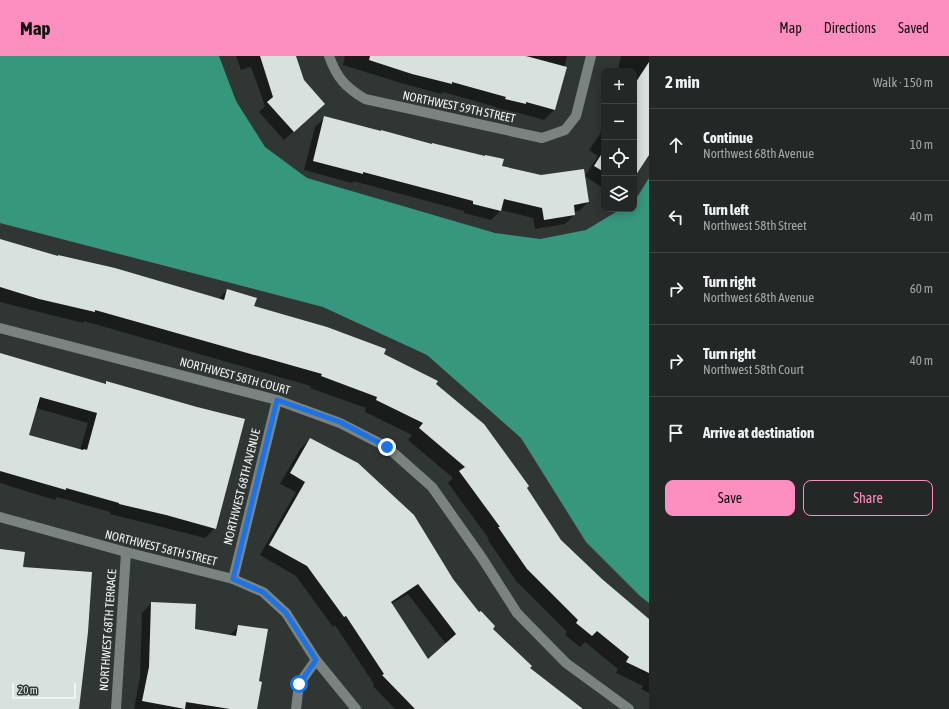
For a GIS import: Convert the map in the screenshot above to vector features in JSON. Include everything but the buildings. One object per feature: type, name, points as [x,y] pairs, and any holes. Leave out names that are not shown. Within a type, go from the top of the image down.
[{"type":"street","name":"NORTHWEST 59TH STREET","points":[[329,56],[335,72],[349,90],[365,99],[542,138],[565,130],[576,116],[591,56]]},
{"type":"street","name":"NORTHWEST 58TH COURT","points":[[0,328],[277,400],[340,422],[387,447],[432,487],[482,558],[517,613],[566,663],[629,709]]},
{"type":"street","name":"NORTHWEST 68TH AVENUE","points":[[233,579],[277,400]]},
{"type":"street","name":"NORTHWEST 58TH STREET","points":[[0,517],[126,552],[233,579],[263,592],[286,613],[316,660],[356,709]]},
{"type":"street","name":"NORTHWEST 68TH TERRACE","points":[[116,709],[126,552]]},
{"type":"street","points":[[296,709],[299,684],[316,660]]},
{"type":"shaded area","points":[[0,56],[219,56],[236,101],[265,147],[307,178],[495,233],[540,239],[586,230],[616,212],[637,212],[637,197],[649,178],[649,603],[640,596],[586,542],[521,438],[427,355],[323,307],[0,223]]},
{"type":"route","points":[[299,684],[316,660],[286,613],[263,592],[233,579],[277,400],[340,422],[387,447]]}]
